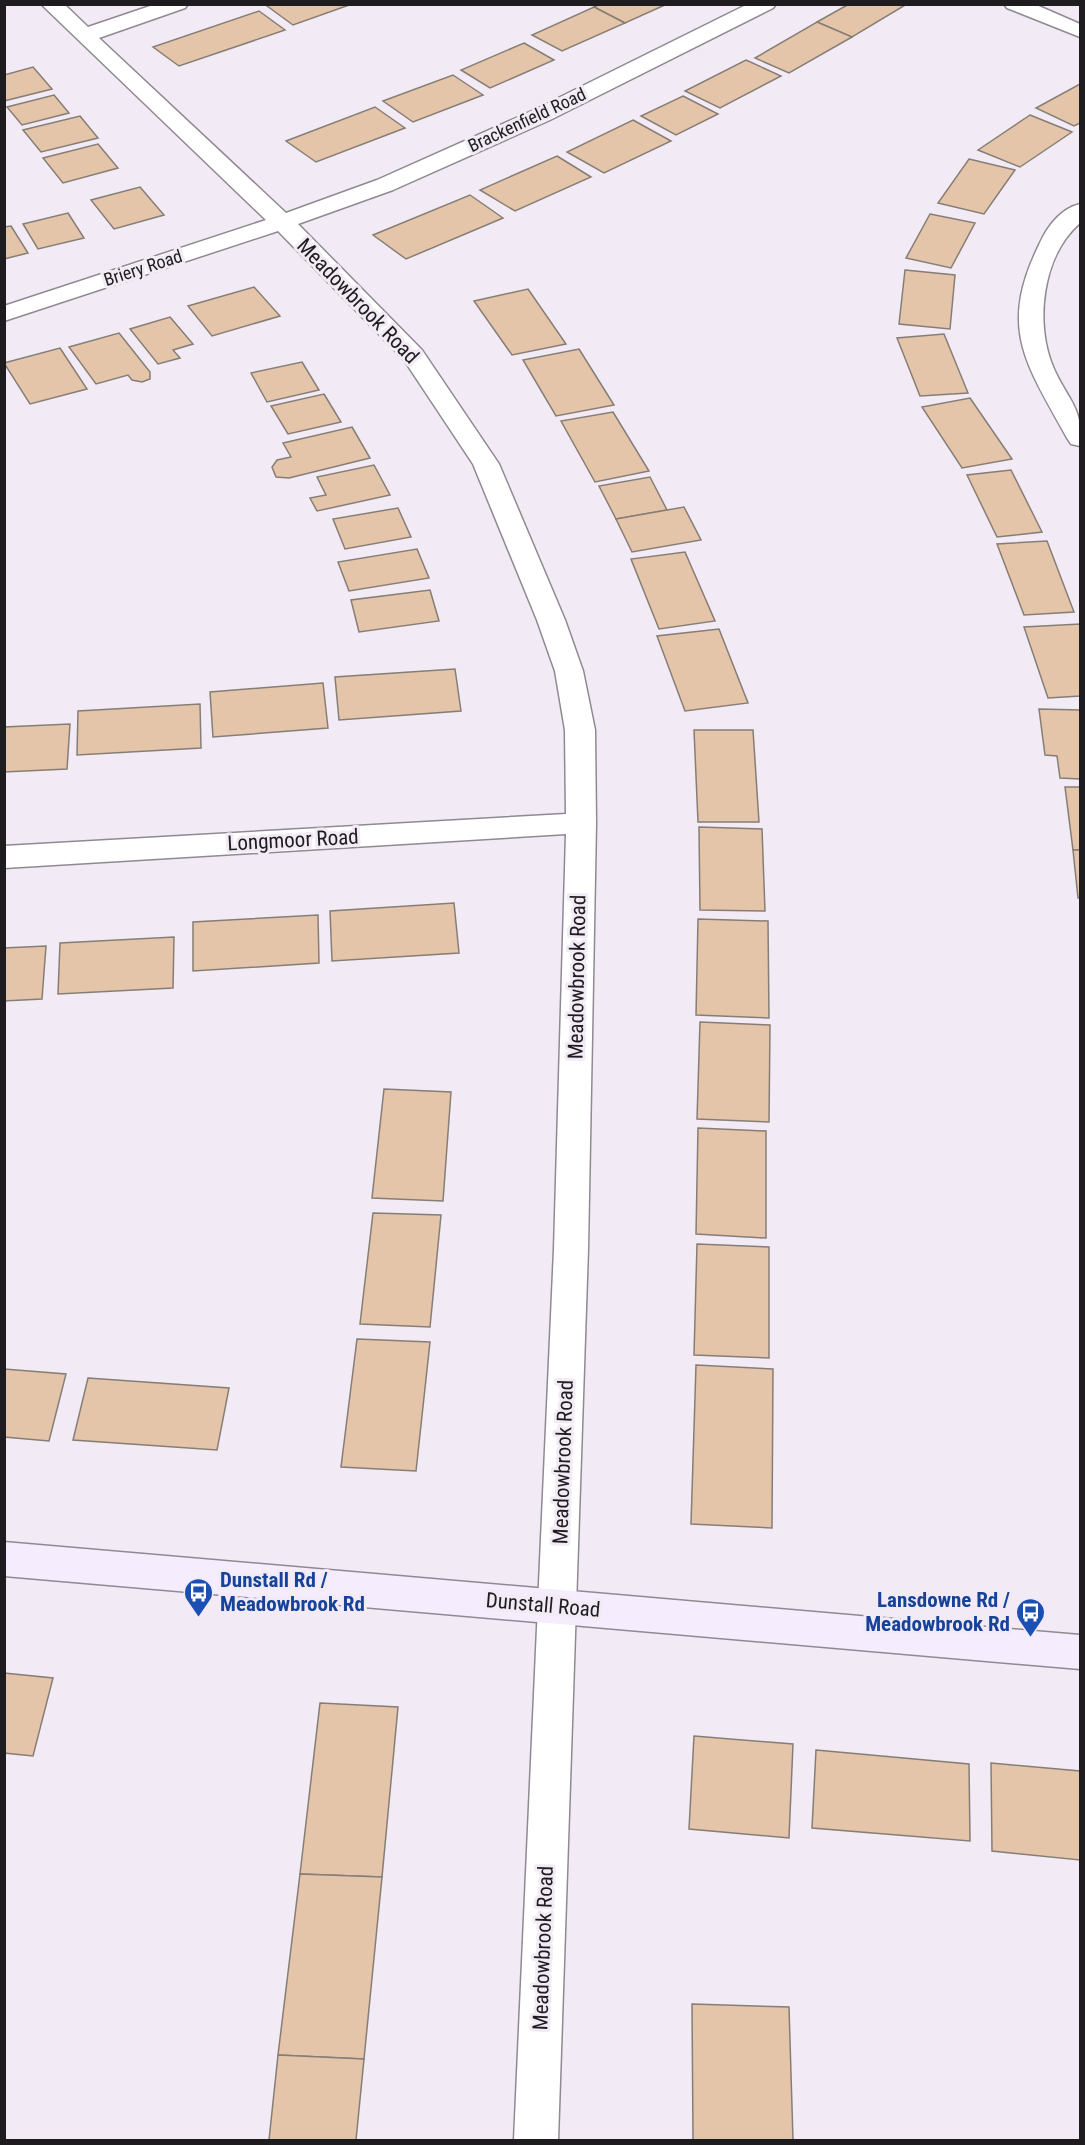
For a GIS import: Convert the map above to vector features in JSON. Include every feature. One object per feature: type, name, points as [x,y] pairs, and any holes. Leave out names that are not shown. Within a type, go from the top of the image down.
[{"type":"street","name":"Meadowbrook Road","points":[[51,4],[282,222],[413,355],[486,464],[551,620],[569,671],[580,730],[581,823],[571,1249],[536,2140]]},
{"type":"street","points":[[84,36],[178,4]]},
{"type":"street","name":"Brackenfield Road","points":[[282,222],[385,185],[532,119],[766,4]]},
{"type":"street","points":[[1014,4],[1080,31]]},
{"type":"street","points":[[1080,211],[1058,230],[1039,270],[1030,307],[1033,338],[1041,368],[1080,438]]},
{"type":"street","name":"Briery Road","points":[[4,314],[282,222]]},
{"type":"street","name":"Longmoor Road","points":[[4,857],[581,823]]},
{"type":"street","name":"Dunstall Road","points":[[4,1559],[1080,1652]]},
{"type":"building","points":[[272,4],[352,4],[293,25],[267,6]]},
{"type":"building","points":[[600,4],[667,4],[625,23],[594,7]]},
{"type":"building","points":[[849,4],[907,4],[852,37],[817,22]]},
{"type":"building","points":[[594,7],[625,23],[562,51],[532,35]]},
{"type":"building","points":[[259,11],[285,30],[179,66],[153,47]]},
{"type":"building","points":[[817,22],[852,37],[789,73],[755,58]]},
{"type":"building","points":[[524,43],[554,60],[490,88],[461,70]]},
{"type":"building","points":[[746,60],[781,76],[720,108],[685,91]]},
{"type":"building","points":[[33,67],[52,89],[4,101],[4,75]]},
{"type":"building","points":[[453,75],[483,95],[413,122],[383,101]]},
{"type":"building","points":[[1080,84],[1080,123],[1074,126],[1036,108]]},
{"type":"building","points":[[54,95],[69,113],[22,125],[7,107]]},
{"type":"building","points":[[683,96],[718,114],[676,135],[641,116]]},
{"type":"building","points":[[375,107],[405,128],[316,162],[286,141]]},
{"type":"building","points":[[1030,115],[1072,132],[1020,167],[978,150]]},
{"type":"building","points":[[80,116],[98,138],[41,152],[23,130]]},
{"type":"building","points":[[633,120],[671,141],[604,173],[567,152]]},
{"type":"building","points":[[98,144],[118,168],[63,183],[43,158]]},
{"type":"building","points":[[557,156],[591,177],[515,211],[480,190]]},
{"type":"building","points":[[969,159],[1015,170],[984,214],[938,203]]},
{"type":"building","points":[[140,187],[164,215],[114,229],[91,200]]},
{"type":"building","points":[[470,195],[503,218],[406,259],[373,235]]},
{"type":"building","points":[[68,213],[84,238],[38,249],[23,224]]},
{"type":"building","points":[[930,214],[975,223],[951,268],[906,258]]},
{"type":"building","points":[[11,226],[28,253],[4,259],[4,227]]},
{"type":"building","points":[[905,270],[955,275],[950,329],[899,324]]},
{"type":"building","points":[[254,287],[280,316],[212,336],[188,306]]},
{"type":"building","points":[[528,289],[566,344],[512,355],[474,301]]},
{"type":"building","points":[[170,317],[193,344],[173,350],[180,358],[158,364],[130,329]]},
{"type":"building","points":[[119,333],[150,372],[150,379],[142,382],[132,380],[128,375],[96,384],[69,347]]},
{"type":"building","points":[[944,334],[968,393],[920,396],[897,338]]},
{"type":"building","points":[[60,348],[87,389],[30,404],[4,363]]},
{"type":"building","points":[[579,349],[614,405],[556,416],[523,360]]},
{"type":"building","points":[[302,362],[319,390],[267,402],[251,373]]},
{"type":"building","points":[[324,394],[341,422],[288,434],[271,406]]},
{"type":"building","points":[[970,398],[1012,459],[962,468],[922,407]]},
{"type":"building","points":[[613,412],[649,471],[595,482],[561,421]]},
{"type":"building","points":[[352,427],[370,458],[289,478],[276,477],[272,467],[277,460],[291,457],[283,443]]},
{"type":"building","points":[[374,465],[390,495],[317,511],[310,498],[326,495],[317,477]]},
{"type":"building","points":[[1011,470],[1042,532],[997,537],[967,475]]},
{"type":"building","points":[[650,477],[667,510],[616,519],[599,486]]},
{"type":"building","points":[[684,507],[701,540],[632,552],[616,519]]},
{"type":"building","points":[[398,508],[411,537],[345,549],[333,519]]},
{"type":"building","points":[[1047,541],[1074,612],[1024,615],[997,544]]},
{"type":"building","points":[[417,549],[429,578],[349,591],[338,562]]},
{"type":"building","points":[[685,552],[715,621],[659,629],[631,559]]},
{"type":"building","points":[[430,590],[439,621],[359,632],[351,600]]},
{"type":"building","points":[[1080,624],[1080,696],[1048,698],[1024,627]]},
{"type":"building","points":[[719,629],[748,703],[685,711],[657,636]]},
{"type":"building","points":[[455,669],[461,711],[339,720],[335,677]]},
{"type":"building","points":[[323,683],[328,728],[213,737],[210,692]]},
{"type":"building","points":[[200,704],[201,748],[77,755],[78,711]]},
{"type":"building","points":[[1039,709],[1080,710],[1080,779],[1060,778],[1057,756],[1045,755]]},
{"type":"building","points":[[70,724],[67,769],[4,772],[4,727]]},
{"type":"building","points":[[694,730],[753,730],[759,822],[698,822]]},
{"type":"building","points":[[1065,787],[1080,787],[1080,850],[1073,850]]},
{"type":"building","points":[[699,827],[762,829],[765,911],[700,910]]},
{"type":"building","points":[[1073,850],[1080,850],[1080,898],[1078,898]]},
{"type":"building","points":[[454,903],[459,953],[332,961],[330,911]]},
{"type":"building","points":[[318,915],[319,963],[193,971],[193,922]]},
{"type":"building","points":[[698,919],[768,921],[769,1018],[696,1015]]},
{"type":"building","points":[[174,937],[173,988],[58,994],[60,943]]},
{"type":"building","points":[[46,946],[42,999],[4,1001],[4,948]]},
{"type":"building","points":[[700,1022],[770,1025],[769,1122],[697,1119]]},
{"type":"building","points":[[384,1089],[451,1092],[443,1201],[372,1198]]},
{"type":"building","points":[[698,1128],[766,1131],[766,1238],[696,1234]]},
{"type":"building","points":[[373,1213],[441,1215],[430,1327],[360,1324]]},
{"type":"building","points":[[697,1244],[769,1247],[769,1358],[694,1355]]},
{"type":"building","points":[[357,1339],[430,1342],[416,1471],[341,1467]]},
{"type":"building","points":[[696,1365],[773,1369],[772,1528],[691,1524]]},
{"type":"building","points":[[4,1369],[66,1374],[49,1441],[4,1437]]},
{"type":"building","points":[[88,1378],[229,1388],[217,1450],[73,1440]]},
{"type":"building","points":[[4,1673],[53,1678],[33,1756],[4,1753]]},
{"type":"building","points":[[320,1703],[398,1707],[382,1877],[300,1874]]},
{"type":"building","points":[[694,1736],[793,1744],[789,1838],[689,1829]]},
{"type":"building","points":[[816,1750],[969,1764],[970,1841],[812,1828]]},
{"type":"building","points":[[991,1763],[1080,1771],[1080,1860],[992,1851]]},
{"type":"building","points":[[300,1874],[382,1877],[364,2059],[278,2055]]},
{"type":"building","points":[[692,2004],[789,2007],[793,2140],[693,2140]]},
{"type":"building","points":[[278,2055],[364,2059],[356,2140],[269,2140]]},
{"type":"place","name":"Dunstall Rd / Meadowbrook Rd","points":[[199,1618]]},
{"type":"place","name":"Lansdowne Rd / Meadowbrook Rd","points":[[1031,1638]]}]
